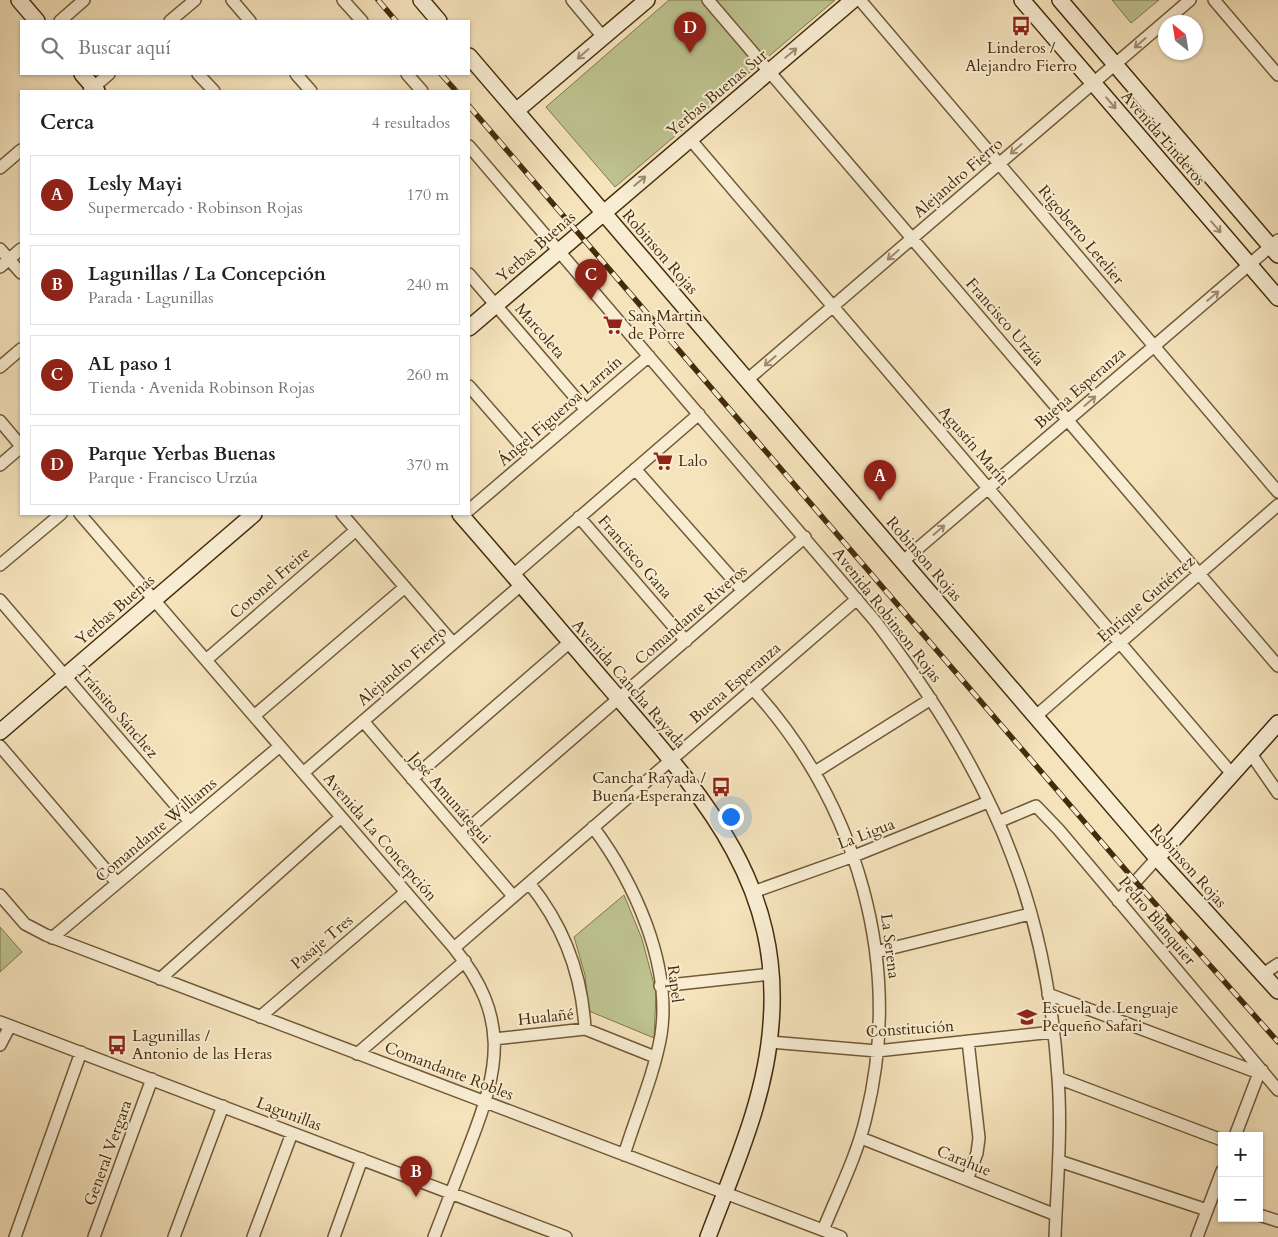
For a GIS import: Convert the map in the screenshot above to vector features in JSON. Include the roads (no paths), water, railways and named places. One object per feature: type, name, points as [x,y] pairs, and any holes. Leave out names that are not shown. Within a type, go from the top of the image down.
[{"type":"street","points":[[19,0],[36,20]]},
{"type":"street","points":[[61,20],[84,0]]},
{"type":"street","points":[[171,20],[194,0]]},
{"type":"street","points":[[232,0],[249,20]]},
{"type":"street","points":[[343,0],[361,20]]},
{"type":"street","points":[[421,0],[438,20]]},
{"type":"street","points":[[572,0],[603,37]]},
{"type":"street","points":[[516,112],[646,0]]},
{"type":"street","name":"Francisco Urzúa","points":[[708,0],[1278,666]]},
{"type":"street","name":"Yerbas Buenas Sur","points":[[603,212],[853,0]]},
{"type":"street","name":"Rigoberto Letelier","points":[[860,0],[1278,492]]},
{"type":"street","name":"Avenida Linderos","points":[[1022,0],[1278,298]]},
{"type":"street","name":"Avenida Linderos","points":[[1060,0],[1276,247]]},
{"type":"street","name":"Alejandro Fierro","points":[[747,380],[1190,0]]},
{"type":"street","points":[[1214,0],[1278,74]]},
{"type":"street","name":"Robinson Rojas","points":[[470,57],[1157,858],[1278,991]]},
{"type":"street","points":[[83,75],[93,90],[108,75]]},
{"type":"street","points":[[199,75],[213,90]]},
{"type":"street","points":[[297,75],[310,90]]},
{"type":"street","points":[[408,75],[421,90]]},
{"type":"street","name":"Agustín Marín","points":[[690,139],[1232,774]]},
{"type":"street","name":"Avenida Robinson Rojas","points":[[470,147],[857,599],[898,651],[931,698],[988,802],[998,822],[1018,874],[1030,914],[1048,994],[1058,1078],[1059,1161],[1055,1237]]},
{"type":"street","points":[[0,168],[20,151]]},
{"type":"street","name":"Yerbas Buenas","points":[[470,327],[603,212]]},
{"type":"street","name":"Buena Esperanza","points":[[902,562],[1249,265],[1276,247]]},
{"type":"street","points":[[0,249],[4,263],[20,273]]},
{"type":"street","points":[[4,263],[20,249]]},
{"type":"street","name":"Marcoleta","points":[[470,275],[586,410]]},
{"type":"street","points":[[0,367],[20,349]]},
{"type":"street","name":"Ángel Figueroa Larraín","points":[[470,508],[649,356]]},
{"type":"street","points":[[470,387],[531,457]]},
{"type":"street","name":"Alejandro Fierro","points":[[303,773],[453,643],[579,518],[699,414]]},
{"type":"street","points":[[0,421],[20,445]]},
{"type":"street","points":[[0,465],[20,447]]},
{"type":"street","points":[[635,469],[744,591]]},
{"type":"street","name":"Enrique Gutiérrez","points":[[1036,716],[1278,505]]},
{"type":"street","points":[[0,565],[60,515]]},
{"type":"street","name":"Avenida La Concepción","points":[[81,515],[454,948],[478,982],[487,1004],[494,1038],[492,1077],[486,1102],[434,1237]]},
{"type":"street","name":"Yerbas Buenas","points":[[0,732],[253,515]]},
{"type":"street","points":[[343,515],[453,643]]},
{"type":"street","name":"Avenida Cancha Rayada","points":[[466,515],[517,580],[671,760],[723,828],[740,858],[754,892],[764,929],[771,974],[770,1042],[755,1109],[708,1237]]},
{"type":"street","name":"Francisco Gana","points":[[579,518],[686,641]]},
{"type":"street","name":"Coronel Freire","points":[[206,660],[356,530]]},
{"type":"street","name":"Comandante Riveros","points":[[461,835],[805,537]]},
{"type":"street","points":[[254,716],[405,587]]},
{"type":"street","name":"Buena Esperanza","points":[[454,948],[857,599]]},
{"type":"street","name":"Tránsito Sánchez","points":[[0,600],[190,822]]},
{"type":"street","points":[[412,779],[570,642]]},
{"type":"street","name":"La Serena","points":[[753,689],[786,729],[815,772],[837,813],[854,856],[868,904],[876,952],[880,1002],[878,1051],[871,1095],[861,1138],[823,1230]]},
{"type":"street","points":[[815,772],[931,698]]},
{"type":"street","name":"José Amunátegui","points":[[363,721],[514,896]]},
{"type":"street","points":[[1118,901],[1278,723]]},
{"type":"street","points":[[0,746],[117,883]]},
{"type":"street","name":"Comandante Williams","points":[[49,937],[117,883],[280,746]]},
{"type":"street","points":[[1251,754],[1278,793]]},
{"type":"street","name":"La Ligua","points":[[754,892],[854,856],[988,802]]},
{"type":"street","name":"Pedro Blanquier","points":[[998,822],[1036,806],[1059,830],[1260,1072],[1278,1090]]},
{"type":"street","points":[[160,979],[341,817]]},
{"type":"street","name":"Rapel","points":[[593,827],[619,866],[640,908],[652,946],[660,986],[662,1020],[656,1057],[624,1155]]},
{"type":"street","points":[[529,883],[554,917],[572,956],[582,992],[585,1029]]},
{"type":"street","name":"Pasaje Tres","points":[[260,1016],[406,892]]},
{"type":"street","points":[[0,895],[25,924],[49,937]]},
{"type":"street","points":[[876,952],[1030,914]]},
{"type":"street","name":"Comandante Robles","points":[[49,937],[841,1237]]},
{"type":"street","points":[[357,1054],[465,961]]},
{"type":"street","points":[[1264,974],[1278,964]]},
{"type":"street","points":[[660,986],[771,974]]},
{"type":"street","points":[[1048,994],[1260,1072],[1237,1132]]},
{"type":"street","points":[[0,1045],[5,1024]]},
{"type":"street","name":"Lagunillas","points":[[5,1024],[566,1237]]},
{"type":"street","name":"Hualañé","points":[[494,1038],[585,1029],[656,1057]]},
{"type":"street","name":"Constitución","points":[[770,1042],[878,1051],[1053,1032]]},
{"type":"street","points":[[967,1180],[977,1152],[979,1138],[968,1041]]},
{"type":"street","points":[[15,1237],[81,1052]]},
{"type":"street","points":[[1058,1078],[1218,1138]]},
{"type":"street","name":"General Vergara","points":[[94,1237],[152,1079]]},
{"type":"street","points":[[174,1237],[223,1106]]},
{"type":"street","points":[[253,1237],[292,1133]]},
{"type":"street","name":"Carahue","points":[[861,1138],[1056,1215]]},
{"type":"street","points":[[334,1237],[362,1159]]},
{"type":"street","points":[[1059,1161],[1207,1210]]},
{"type":"street","points":[[1197,1237],[1207,1210],[1217,1199],[1221,1177]]},
{"type":"street","points":[[1263,1216],[1278,1222]]},
{"type":"railway","points":[[378,0],[395,20]]},
{"type":"railway","points":[[442,75],[455,90]]},
{"type":"railway","points":[[470,107],[1136,882],[1278,1042]]},
{"type":"place","name":"Linderos / Alejandro Fierro","points":[[1021,26]]},
{"type":"place","name":"Parque Yerbas Buenas","points":[[690,53]]},
{"type":"place","name":"AL paso 1","points":[[591,300]]},
{"type":"place","name":"San Martin de Porre","points":[[613,325]]},
{"type":"place","name":"Lalo","points":[[663,461]]},
{"type":"place","name":"Lesly Mayi","points":[[880,501]]},
{"type":"place","name":"Cancha Rayada / Buena Esperanza","points":[[721,787]]},
{"type":"place","name":"Escuela de Lenguaje Pequeño Safari","points":[[1027,1017]]},
{"type":"place","name":"Lagunillas / Antonio de las Heras","points":[[117,1045]]},
{"type":"place","name":"Lagunillas / La Concepción","points":[[416,1197]]}]
